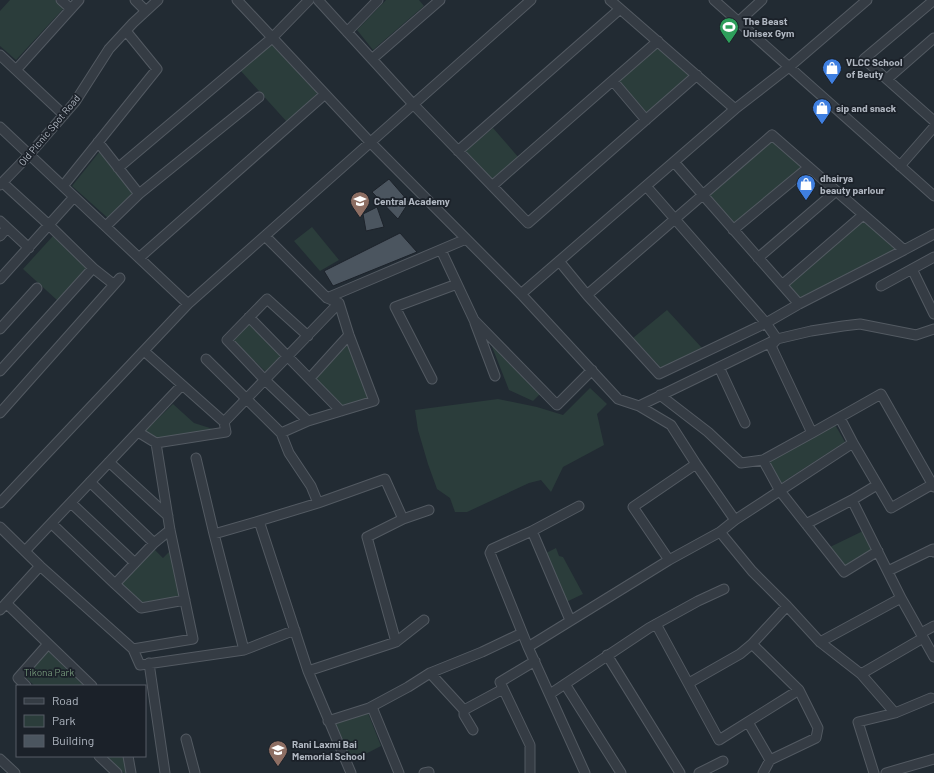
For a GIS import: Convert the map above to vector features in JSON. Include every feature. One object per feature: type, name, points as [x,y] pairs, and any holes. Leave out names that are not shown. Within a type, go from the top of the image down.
[{"type":"street","points":[[61,0],[71,9]]},
{"type":"street","points":[[16,70],[79,0]]},
{"type":"street","points":[[135,0],[146,11]]},
{"type":"street","name":"Old Picnic Spot Road","points":[[1,184],[75,102],[109,49],[158,0]]},
{"type":"street","points":[[237,0],[370,142],[521,294],[618,399],[639,406],[671,425],[735,520]]},
{"type":"street","points":[[118,168],[272,38],[309,0]]},
{"type":"street","points":[[318,0],[413,104],[528,223],[697,75]]},
{"type":"street","points":[[347,32],[378,0]]},
{"type":"street","points":[[372,59],[440,0]]},
{"type":"street","points":[[0,503],[188,304],[531,0]]},
{"type":"street","points":[[610,0],[735,109]]},
{"type":"street","points":[[714,0],[934,196]]},
{"type":"street","points":[[738,22],[762,0]]},
{"type":"street","points":[[521,294],[735,109],[789,68],[867,0]]},
{"type":"street","points":[[934,0],[864,59],[934,121]]},
{"type":"street","points":[[458,151],[620,9]]},
{"type":"street","points":[[63,186],[157,69],[126,31]]},
{"type":"street","points":[[887,79],[934,38]]},
{"type":"street","points":[[492,186],[658,42]]},
{"type":"street","points":[[0,54],[64,115]]},
{"type":"street","points":[[613,81],[646,120]]},
{"type":"street","points":[[139,258],[325,94]]},
{"type":"street","points":[[106,226],[139,194],[259,97]]},
{"type":"street","points":[[0,127],[188,304]]},
{"type":"street","points":[[900,166],[934,127]]},
{"type":"street","points":[[587,295],[772,135],[904,250]]},
{"type":"street","points":[[98,142],[139,194]]},
{"type":"street","points":[[674,162],[799,304]]},
{"type":"street","points":[[733,230],[809,168]]},
{"type":"street","points":[[1,184],[49,225],[93,268],[112,283],[112,285]]},
{"type":"street","points":[[646,186],[766,323],[777,339]]},
{"type":"street","points":[[758,258],[836,191]]},
{"type":"street","points":[[0,279],[74,197]]},
{"type":"street","points":[[782,285],[864,215]]},
{"type":"street","points":[[0,221],[29,248]]},
{"type":"street","points":[[0,236],[8,228]]},
{"type":"street","points":[[558,261],[659,374],[766,323],[799,304],[934,234]]},
{"type":"street","points":[[265,236],[327,298],[339,303]]},
{"type":"street","points":[[327,298],[466,239]]},
{"type":"street","points":[[441,250],[474,320],[495,376]]},
{"type":"street","points":[[881,286],[934,257]]},
{"type":"street","points":[[0,371],[93,268]]},
{"type":"street","points":[[912,269],[934,314]]},
{"type":"street","points":[[0,413],[112,285],[120,278]]},
{"type":"street","points":[[432,379],[395,307],[457,284]]},
{"type":"street","points":[[0,329],[37,288]]},
{"type":"street","points":[[308,336],[267,299],[227,340],[265,380],[308,421]]},
{"type":"street","points":[[281,434],[308,421],[374,401],[349,335],[339,303]]},
{"type":"street","points":[[224,422],[339,303]]},
{"type":"street","points":[[249,317],[341,411]]},
{"type":"street","points":[[474,320],[557,405],[592,370]]},
{"type":"street","points":[[639,406],[777,339],[860,324],[916,335],[934,329]]},
{"type":"street","points":[[310,378],[349,335]]},
{"type":"street","points":[[777,339],[771,346],[812,433]]},
{"type":"street","points":[[138,432],[156,444],[226,432],[224,422],[144,351]]},
{"type":"street","points":[[206,359],[281,434],[289,453],[311,486],[318,503]]},
{"type":"street","points":[[719,367],[745,423]]},
{"type":"street","points":[[25,551],[182,385]]},
{"type":"street","points":[[660,395],[708,432],[741,463],[763,460],[881,394],[934,486],[891,508],[840,418]]},
{"type":"street","points":[[528,647],[669,560],[720,532],[735,520],[853,443]]},
{"type":"street","points":[[133,649],[193,639],[170,530],[156,444]]},
{"type":"street","points":[[196,458],[244,650]]},
{"type":"street","points":[[763,460],[780,491],[844,572],[878,551]]},
{"type":"street","points":[[110,462],[168,516]]},
{"type":"street","points":[[669,560],[633,506],[696,464]]},
{"type":"street","points":[[214,534],[318,503],[385,479],[403,519]]},
{"type":"street","points":[[90,482],[154,543]]},
{"type":"street","points":[[806,524],[877,485]]},
{"type":"street","points":[[852,500],[901,598],[934,657]]},
{"type":"street","points":[[71,503],[134,563]]},
{"type":"street","points":[[579,506],[532,531],[492,549],[490,553],[528,647],[585,773]]},
{"type":"street","points":[[396,642],[367,537],[403,519],[429,510]]},
{"type":"street","points":[[259,521],[308,671],[351,773]]},
{"type":"street","points":[[52,524],[141,608],[185,600]]},
{"type":"street","points":[[0,527],[40,566],[133,649],[140,665],[244,650],[295,630]]},
{"type":"street","points":[[116,584],[154,543],[170,530]]},
{"type":"street","points":[[532,531],[570,620]]},
{"type":"street","points":[[720,532],[752,571],[820,642],[861,674],[895,713]]},
{"type":"street","points":[[888,571],[933,549],[934,552]]},
{"type":"street","points":[[40,566],[3,607],[48,644],[91,685]]},
{"type":"street","points":[[550,694],[656,624],[698,601],[724,589]]},
{"type":"street","points":[[820,642],[901,598]]},
{"type":"street","points":[[689,683],[740,654],[752,644],[787,606]]},
{"type":"street","points":[[308,671],[396,642],[424,620]]},
{"type":"street","points":[[656,624],[719,740],[799,690]]},
{"type":"street","points":[[861,674],[922,636],[934,626]]},
{"type":"street","points":[[328,721],[372,707],[408,688],[430,673],[482,652],[522,633]]},
{"type":"street","points":[[25,685],[18,678],[48,644]]},
{"type":"street","points":[[752,644],[799,690],[818,728],[816,738],[770,760],[763,773]]},
{"type":"street","points":[[607,655],[680,773]]},
{"type":"street","points":[[530,773],[530,745],[500,682],[535,661]]},
{"type":"street","points":[[149,663],[165,773]]},
{"type":"street","points":[[430,673],[464,710],[464,715],[473,730]]},
{"type":"street","points":[[565,684],[621,773]]},
{"type":"street","points":[[464,710],[503,689]]},
{"type":"street","points":[[874,773],[858,722],[895,713],[931,698]]},
{"type":"street","points":[[372,707],[399,773]]},
{"type":"street","points":[[748,722],[770,760]]},
{"type":"street","points":[[186,739],[196,773]]},
{"type":"street","points":[[100,757],[117,773]]},
{"type":"street","points":[[128,757],[132,773]]},
{"type":"street","points":[[0,759],[15,773]]},
{"type":"street","points":[[886,773],[934,759]]},
{"type":"street","points":[[699,773],[723,761]]},
{"type":"street","points":[[424,773],[429,773]]},
{"type":"green space","points":[[10,0],[55,0],[64,8],[16,60],[0,46],[0,11]]},
{"type":"green space","points":[[386,0],[419,0],[424,6],[373,50],[357,30]]},
{"type":"green space","points":[[271,42],[319,92],[287,122],[240,70]]},
{"type":"green space","points":[[659,47],[692,75],[647,115],[618,82]]},
{"type":"green space","points":[[493,128],[519,158],[493,182],[465,151]]},
{"type":"green space","points":[[771,140],[803,168],[736,228],[707,195]]},
{"type":"green space","points":[[100,151],[136,198],[110,220],[72,186]]},
{"type":"green space","points":[[863,219],[897,250],[798,303],[785,286]]},
{"type":"green space","points":[[312,227],[339,260],[320,271],[294,241]]},
{"type":"green space","points":[[53,236],[88,268],[58,301],[23,269]]},
{"type":"green space","points":[[667,310],[702,348],[661,368],[633,338]]},
{"type":"green space","points":[[250,323],[283,355],[267,373],[233,341]]},
{"type":"green space","points":[[489,339],[541,393],[533,401],[509,390]]},
{"type":"green space","points":[[347,341],[371,399],[343,408],[314,377]]},
{"type":"green space","points":[[590,388],[607,404],[597,414],[604,445],[563,467],[551,492],[541,480],[529,483],[467,512],[455,512],[450,498],[437,489],[418,430],[415,410],[498,399],[537,407],[563,415]]},
{"type":"green space","points":[[173,404],[194,423],[213,429],[157,439],[144,432]]},
{"type":"green space","points":[[834,423],[845,442],[780,484],[768,461]]},
{"type":"green space","points":[[863,531],[874,550],[844,568],[830,547]]},
{"type":"green space","points":[[556,548],[559,556],[563,557],[583,594],[564,603],[544,554]]},
{"type":"green space","points":[[154,549],[163,558],[171,550],[181,597],[142,605],[121,585]]},
{"type":"green space","name":"Tikona Park","points":[[48,651],[83,685],[34,685],[25,677]]},
{"type":"green space","points":[[368,713],[381,746],[348,763],[331,722]]},
{"type":"green space","points":[[108,757],[124,757],[126,773],[124,773]]},
{"type":"building","points":[[389,179],[409,202],[398,219],[372,192]]},
{"type":"building","points":[[377,207],[384,227],[366,231],[363,214]]},
{"type":"building","name":"Central Academy","points":[[400,233],[417,252],[333,286],[324,271]]},
{"type":"place","name":"The Beast Unisex Gym","points":[[729,44]]},
{"type":"place","name":"VLCC School of Beuty","points":[[832,85]]},
{"type":"place","name":"sip and snack","points":[[822,125]]},
{"type":"place","name":"dhairya beauty parlour","points":[[806,201]]},
{"type":"place","name":"Central Academy","points":[[360,218]]},
{"type":"place","name":"Rani Laxmi Bai Memorial School","points":[[278,767]]}]
